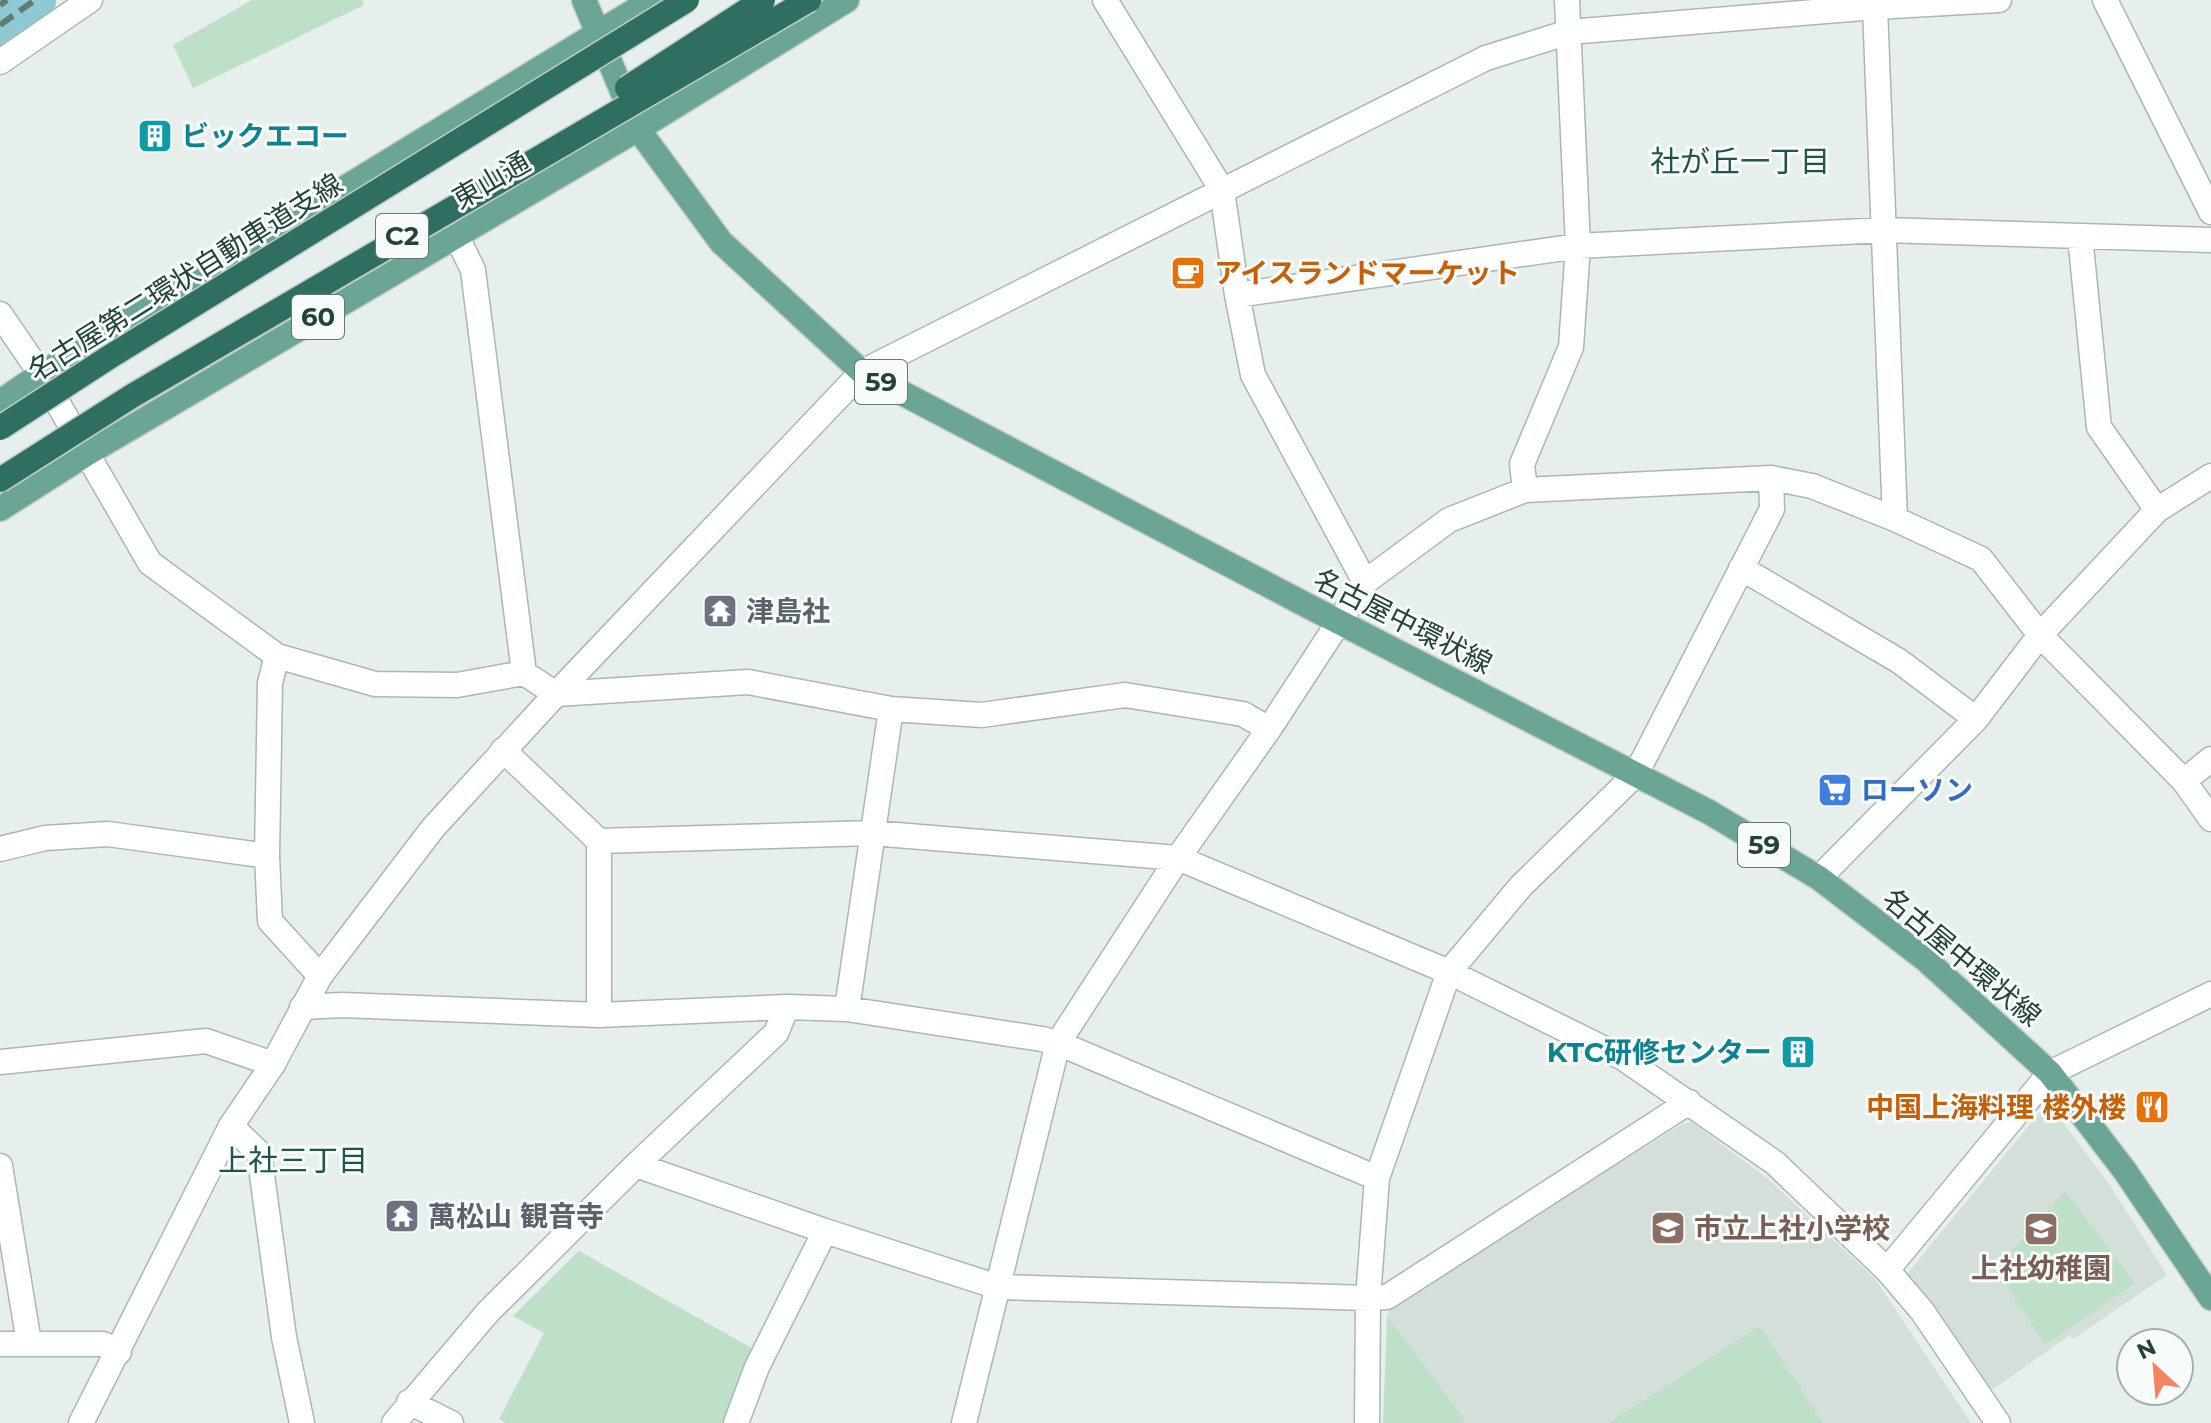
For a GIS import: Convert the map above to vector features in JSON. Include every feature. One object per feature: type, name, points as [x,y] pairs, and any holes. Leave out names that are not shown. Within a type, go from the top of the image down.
[{"type":"highway","name":"名古屋第二環状自動車道支線","points":[[0,428],[111,356],[687,0]]},
{"type":"highway","points":[[422,225],[763,0]]},
{"type":"highway","name":"C2","points":[[0,480],[132,396],[809,0]]},
{"type":"main road","name":"名古屋中環状線","points":[[584,0],[638,129],[721,242],[862,372],[1709,812],[1819,878],[1925,959],[2050,1073],[2125,1171],[2211,1298]]},
{"type":"main road","points":[[0,402],[652,0]]},
{"type":"main road","name":"東山通","points":[[0,509],[88,453],[638,129],[847,0]]},
{"type":"street","points":[[0,62],[90,0]]},
{"type":"street","points":[[1105,0],[1222,190],[1237,295],[1253,375],[1365,582]]},
{"type":"street","points":[[1525,490],[1522,464],[1571,347],[1578,246],[1567,0]]},
{"type":"street","points":[[81,1423],[231,1126],[273,1064],[320,976],[433,828],[503,750],[862,372],[1486,58],[1569,32],[1999,0]]},
{"type":"street","points":[[2105,0],[2211,212]]},
{"type":"street","points":[[1875,7],[1895,519]]},
{"type":"street","points":[[1237,295],[1578,246],[1883,230],[2211,240]]},
{"type":"street","points":[[456,235],[473,270],[524,673]]},
{"type":"street","points":[[2080,236],[2099,427],[2157,510]]},
{"type":"street","points":[[0,314],[41,374],[150,563],[277,656],[375,684],[457,685],[524,673],[556,694],[748,682],[891,709],[982,715],[1125,695],[1243,714],[1269,729]]},
{"type":"street","points":[[1819,878],[1976,719],[2040,635],[2157,510],[2211,476]]},
{"type":"street","points":[[1367,1423],[1368,1298],[1377,1178],[1449,972],[1521,886],[1636,774],[1772,509],[1771,478]]},
{"type":"street","points":[[964,1423],[1058,1043],[1178,858],[1269,729],[1365,582],[1449,520],[1525,490],[1771,478],[1812,486],[1895,519],[1981,559],[2040,635],[2184,781],[2211,819]]},
{"type":"street","points":[[1741,568],[1899,661],[1976,719]]},
{"type":"street","points":[[277,656],[270,683],[267,856],[270,921],[320,976]]},
{"type":"street","points":[[847,1009],[891,709]]},
{"type":"street","points":[[503,750],[599,841],[872,833],[1178,858],[1449,972],[1623,1058],[1775,1163],[1887,1270],[1922,1311],[1998,1423]]},
{"type":"street","points":[[2184,781],[2211,759]]},
{"type":"street","points":[[0,849],[45,838],[108,834],[267,856]]},
{"type":"street","points":[[599,841],[599,1015]]},
{"type":"street","points":[[1887,1270],[2050,1073],[2211,994]]},
{"type":"street","points":[[302,1007],[342,1005],[599,1015],[787,1007],[847,1009],[1058,1043],[1377,1178]]},
{"type":"street","points":[[394,1423],[488,1312],[636,1165],[776,1033],[787,1007]]},
{"type":"street","points":[[0,1062],[206,1041],[273,1064]]},
{"type":"street","points":[[636,1165],[998,1287],[1387,1297],[1689,1102]]},
{"type":"street","points":[[231,1126],[259,1153],[284,1337],[302,1423]]},
{"type":"street","points":[[0,1166],[29,1343]]},
{"type":"street","points":[[736,1423],[757,1367],[825,1231]]},
{"type":"street","points":[[0,1344],[103,1344],[119,1352]]},
{"type":"street","points":[[409,1402],[451,1423]]},
{"type":"shaded area","name":"上社幼稚園","points":[[2041,1111],[2055,1112],[2109,1184],[2167,1275],[2073,1339],[2070,1335],[1988,1393],[1907,1274]]},
{"type":"shaded area","name":"市立上社小学校","points":[[1691,1122],[1767,1178],[1875,1279],[1971,1423],[1465,1423],[1387,1316],[1391,1305],[1682,1124]]},
{"type":"green space","points":[[252,0],[362,0],[364,5],[193,88],[173,45]]},
{"type":"green space","points":[[2065,1191],[2135,1283],[2045,1345],[1999,1274],[2011,1252]]},
{"type":"green space","points":[[579,1251],[757,1351],[722,1423],[506,1423],[499,1419],[544,1333],[513,1316]]},
{"type":"green space","points":[[1387,1316],[1455,1407],[1465,1423],[1383,1423]]},
{"type":"green space","points":[[1760,1326],[1823,1423],[1608,1423]]},
{"type":"waterway","points":[[0,22],[31,0]]},
{"type":"railway","points":[[0,5],[7,0]]},
{"type":"railway","points":[[0,25],[35,0]]},
{"type":"place","name":"ビックエコー","points":[[155,136]]},
{"type":"place","name":"アイスランドマーケット","points":[[1188,273]]},
{"type":"place","name":"津島社","points":[[720,611]]},
{"type":"place","name":"ローソン","points":[[1835,790]]},
{"type":"place","name":"KTC研修センター","points":[[1798,1052]]},
{"type":"place","name":"中国上海料理 楼外楼","points":[[2152,1107]]},
{"type":"place","name":"萬松山 観音寺","points":[[402,1216]]},
{"type":"place","name":"市立上社小学校","points":[[1668,1228]]},
{"type":"place","name":"上社幼稚園","points":[[2041,1229]]},
{"type":"district","name":"社が丘一丁目","points":[[1740,162]]},
{"type":"district","name":"上社三丁目","points":[[293,1161]]}]
